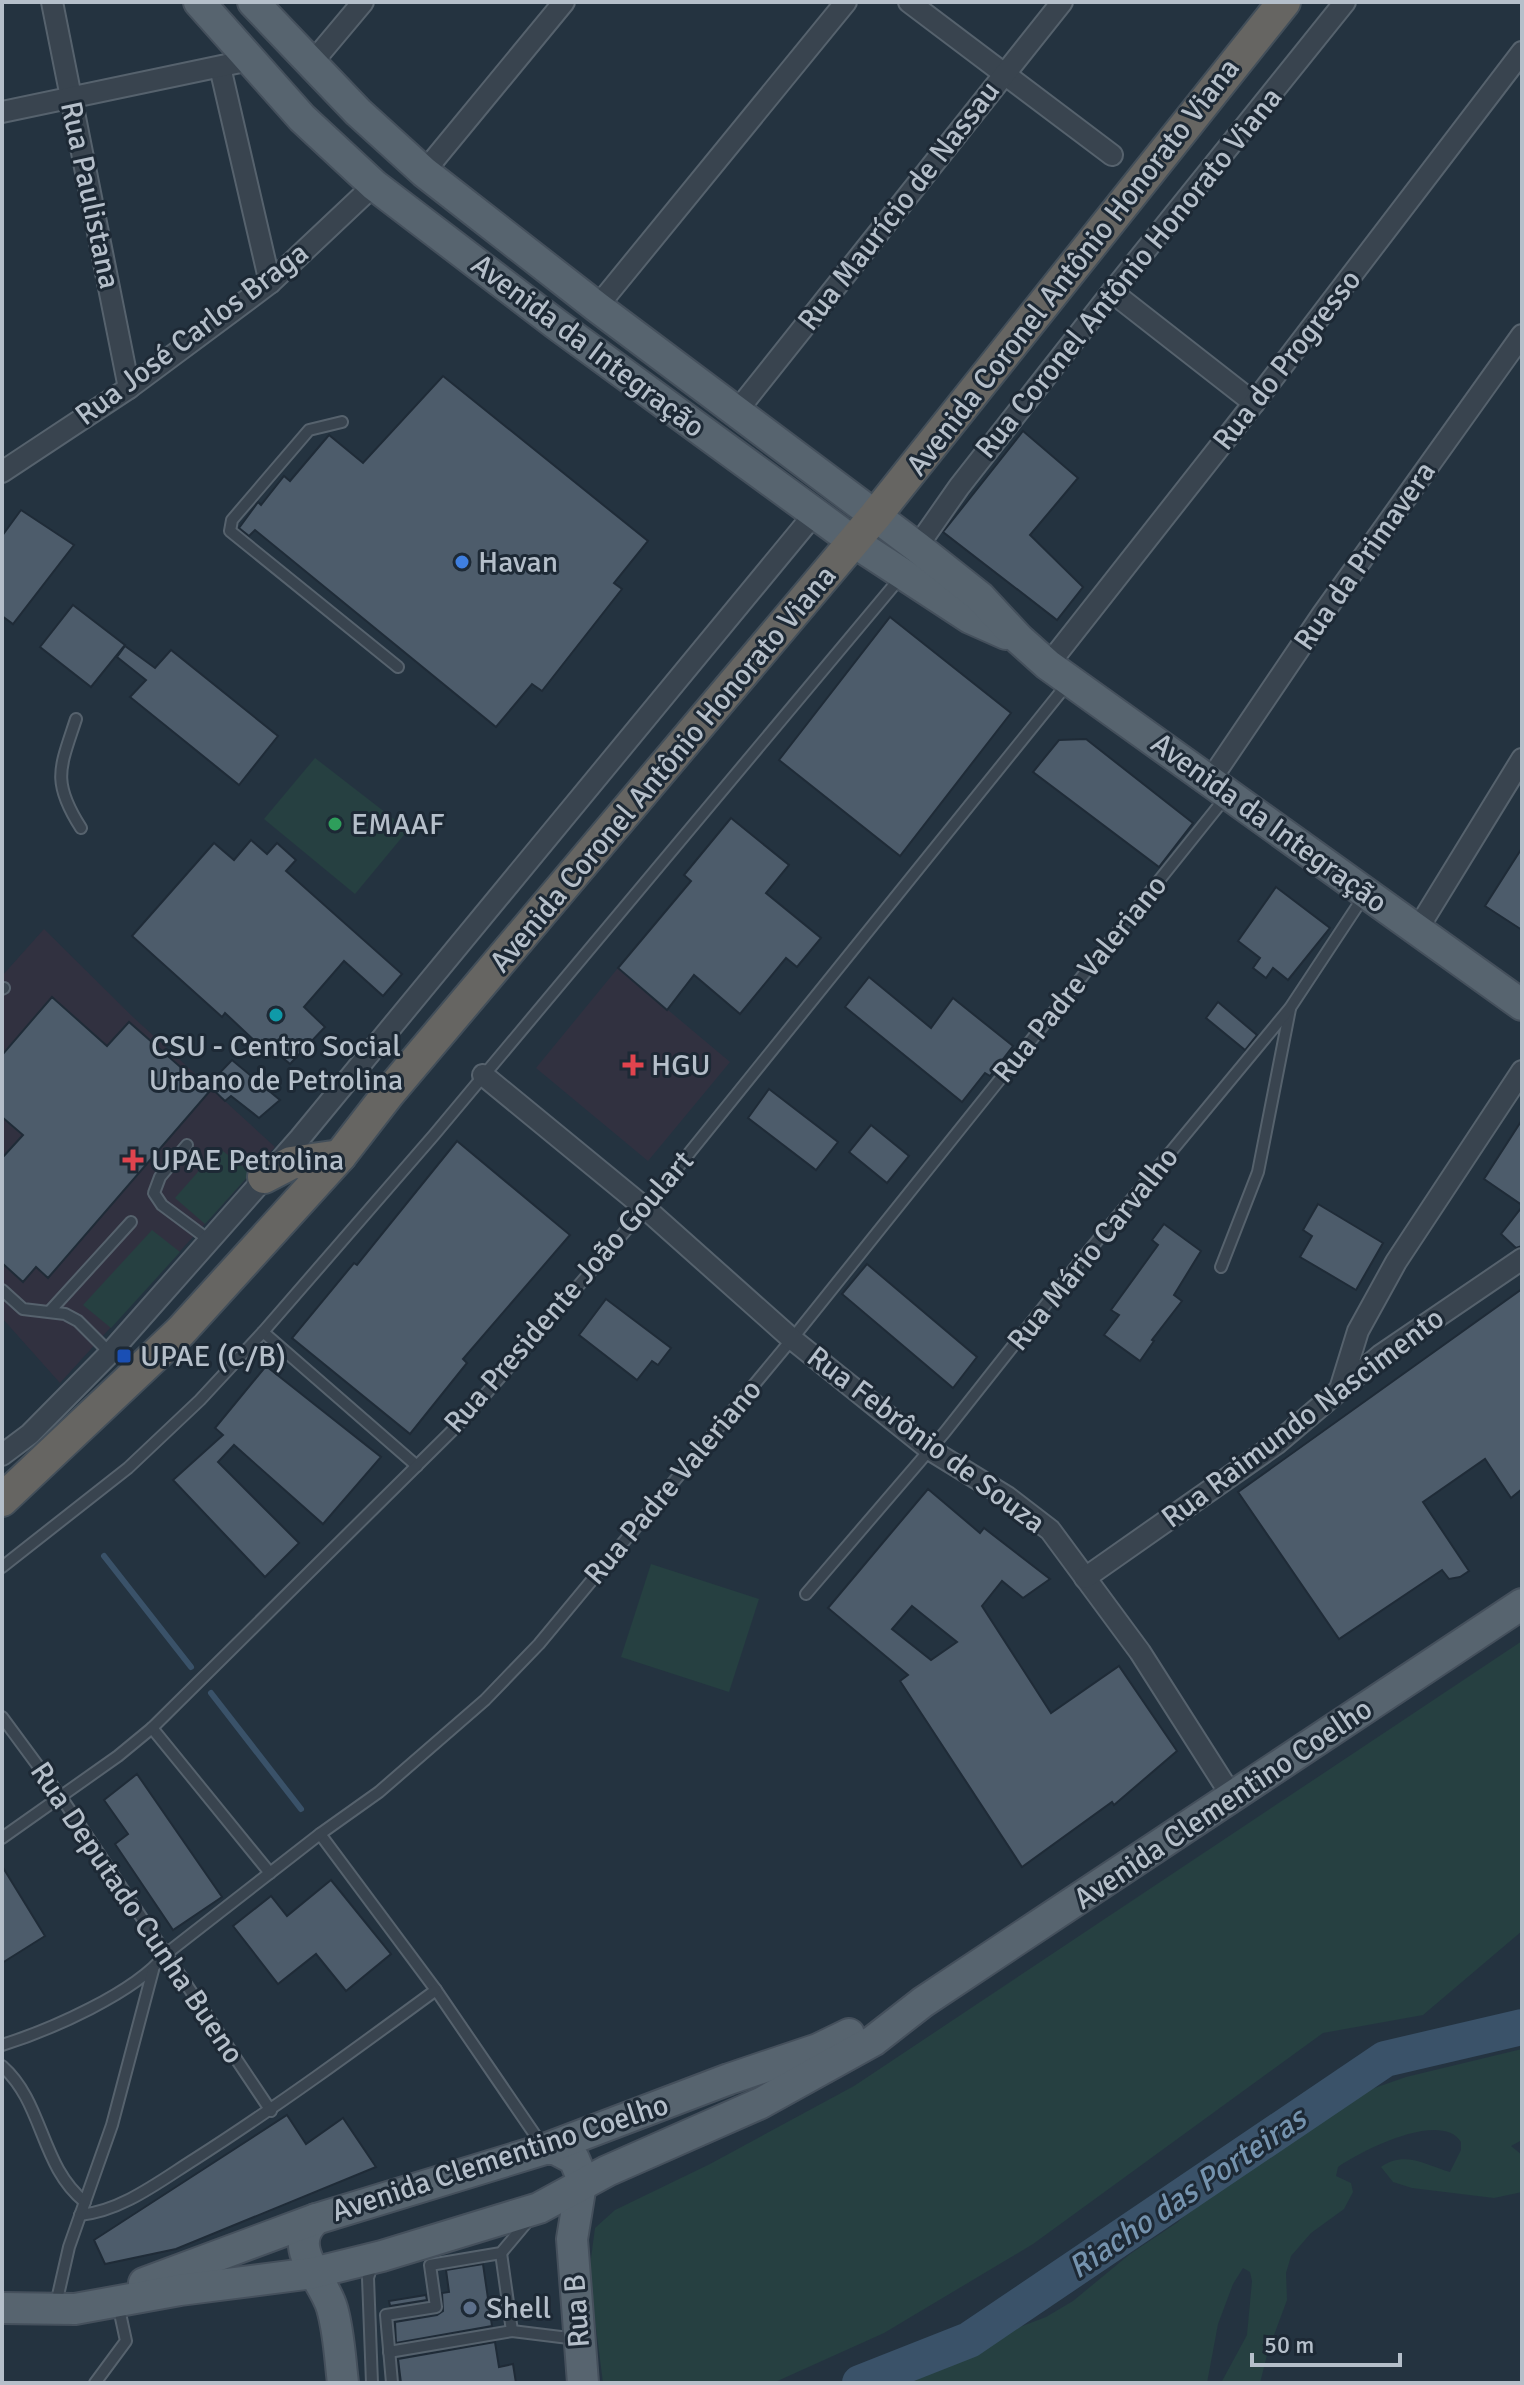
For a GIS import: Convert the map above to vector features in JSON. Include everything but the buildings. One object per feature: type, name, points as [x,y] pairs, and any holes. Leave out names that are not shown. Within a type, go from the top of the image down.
[{"type":"highway","name":"Avenida Coronel Antônio Honorato Viana","points":[[2,1500],[181,1331],[340,1156],[854,542],[1284,2]]},
{"type":"highway","points":[[264,1177],[291,1163],[340,1156]]},
{"type":"main road","name":"Avenida da Integração","points":[[199,2],[286,101],[374,185],[556,324],[854,542],[970,618],[1019,639]]},
{"type":"main road","name":"Avenida da Integração","points":[[253,2],[358,112],[424,172],[597,307],[917,547],[980,597],[1019,639],[1059,672],[1522,1005]]},
{"type":"main road","points":[[330,144],[348,131],[358,112]]},
{"type":"main road","name":"Avenida Clementino Coelho","points":[[2,2308],[65,2310],[180,2290],[327,2270],[539,2208],[582,2184],[761,2103],[873,2041],[923,2002],[1522,1604]]},
{"type":"main road","name":"Avenida Clementino Coelho","points":[[65,2310],[316,2219],[545,2149],[729,2079],[818,2049],[923,2002]]},
{"type":"main road","points":[[545,2149],[565,2153],[574,2159],[582,2184]]},
{"type":"main road","name":"Rua B","points":[[582,2184],[572,2239],[583,2383]]},
{"type":"main road","points":[[316,2219],[305,2232],[303,2241],[327,2270],[323,2287],[332,2309],[343,2383]]},
{"type":"street","name":"Rua Paulistana","points":[[52,2],[129,388]]},
{"type":"street","points":[[311,64],[363,2]]},
{"type":"street","points":[[424,172],[564,2]]},
{"type":"street","points":[[597,307],[846,2]]},
{"type":"street","points":[[909,2],[1112,155]]},
{"type":"street","name":"Rua Maurício de Nassau","points":[[737,411],[1062,2]]},
{"type":"street","name":"Rua Coronel Antônio Honorato Viana","points":[[917,547],[959,487],[1112,292],[1345,2]]},
{"type":"street","name":"Rua do Progresso","points":[[1059,672],[1254,403],[1522,52]]},
{"type":"street","points":[[2,112],[250,60]]},
{"type":"street","points":[[220,67],[270,283]]},
{"type":"street","name":"Rua José Carlos Braga","points":[[2,472],[129,388],[270,283],[374,185]]},
{"type":"street","points":[[1112,292],[1254,403]]},
{"type":"street","name":"Rua da Primavera","points":[[1220,786],[1322,615],[1522,335]]},
{"type":"street","points":[[2,1455],[30,1434],[110,1353],[264,1177],[405,1012],[815,513]]},
{"type":"street","points":[[1417,930],[1522,759]]},
{"type":"street","points":[[1341,1386],[1358,1331],[1396,1262],[1522,1071]]},
{"type":"street","name":"Rua Febrônio de Souza","points":[[483,1075],[645,1208],[792,1339],[929,1449],[1007,1497],[1050,1530],[1140,1652],[1233,1798]]},
{"type":"street","name":"Rua Raimundo Nascimento","points":[[1085,1578],[1276,1444],[1381,1355],[1522,1259]]},
{"type":"lane","points":[[342,422],[309,430],[232,520],[230,531],[398,667]]},
{"type":"lane","points":[[2,1567],[128,1468],[200,1400],[263,1332],[342,1243],[904,574]]},
{"type":"lane","name":"Rua Presidente João Goulart","points":[[2,1838],[118,1756],[152,1728],[466,1417],[645,1208],[1059,672]]},
{"type":"lane","points":[[76,719],[60,775],[65,798],[81,828]]},
{"type":"lane","name":"Rua Padre Valeriano","points":[[2,2045],[73,2017],[153,1970],[166,1954],[391,1782],[485,1700],[539,1644],[792,1339],[1220,786]]},
{"type":"lane","name":"Rua Mário Carvalho","points":[[806,1594],[929,1449],[1290,1008],[1366,893]]},
{"type":"lane","points":[[1221,1267],[1258,1172],[1290,1008]]},
{"type":"lane","points":[[187,1145],[160,1177],[154,1193],[162,1205],[209,1240]]},
{"type":"lane","points":[[50,1311],[131,1222]]},
{"type":"lane","points":[[2,1290],[23,1309],[65,1314],[78,1321],[110,1353]]},
{"type":"lane","points":[[263,1332],[417,1466]]},
{"type":"lane","name":"Rua Deputado Cunha Bueno","points":[[2,1717],[61,1797],[271,2111]]},
{"type":"lane","points":[[152,1728],[270,1873]]},
{"type":"lane","points":[[320,1834],[436,1990],[545,2149]]},
{"type":"lane","points":[[65,2310],[69,2247],[112,2125],[153,1970]]},
{"type":"lane","points":[[80,2215],[115,2206],[155,2185],[271,2111],[436,1990]]},
{"type":"lane","points":[[2,2066],[28,2097],[56,2167],[73,2192],[85,2202]]},
{"type":"lane","points":[[392,2383],[386,2315],[436,2307],[430,2265],[501,2253],[539,2208]]},
{"type":"lane","points":[[501,2253],[512,2331]]},
{"type":"lane","points":[[372,2383],[370,2269],[382,2256]]},
{"type":"lane","points":[[327,2270],[354,2270],[367,2286],[369,2295]]},
{"type":"lane","points":[[95,2383],[126,2341],[118,2301]]},
{"type":"lane","points":[[389,2352],[512,2331],[579,2340]]},
{"type":"shaded area","name":"UPAE Petrolina","points":[[44,929],[133,1017],[275,1147],[60,1383],[2,1318],[2,976]]},
{"type":"shaded area","name":"HGU","points":[[618,968],[730,1062],[648,1161],[536,1068]]},
{"type":"green space","name":"EMAAF","points":[[315,758],[408,830],[355,894],[264,819]]},
{"type":"green space","points":[[219,1148],[251,1173],[205,1224],[175,1198]]},
{"type":"green space","points":[[152,1230],[180,1252],[111,1328],[83,1305]]},
{"type":"green space","points":[[651,1564],[759,1599],[729,1692],[621,1657]]},
{"type":"green space","points":[[1522,1641],[1522,1931],[1423,2015],[1323,2033],[1033,2244],[884,2333],[773,2383],[603,2383],[589,2273],[595,2228],[615,2210],[710,2164],[854,2086]]},
{"type":"green space","points":[[1522,2049],[1522,2140],[1511,2146],[1522,2155],[1522,2192],[1494,2198],[1412,2188],[1393,2182],[1381,2167],[1398,2160],[1415,2160],[1450,2172],[1461,2150],[1461,2142],[1451,2133],[1437,2130],[1401,2136],[1338,2167],[1336,2176],[1351,2183],[1353,2192],[1344,2209],[1311,2233],[1291,2256],[1286,2273],[1287,2300],[1260,2383],[1221,2383],[1247,2335],[1252,2281],[1250,2272],[1243,2268],[1233,2284],[1218,2324],[1207,2383],[892,2383],[929,2362],[1046,2317],[1073,2301],[1130,2254],[1178,2222],[1229,2173],[1248,2167],[1366,2091],[1406,2077]]},
{"type":"waterway","points":[[104,1556],[191,1667]]},
{"type":"waterway","points":[[211,1693],[301,1809]]},
{"type":"waterway","name":"Riacho das Porteiras","points":[[860,2383],[969,2340],[1385,2059],[1522,2027]]},
{"type":"place","name":"Havan","points":[[462,562]]},
{"type":"place","name":"EMAAF","points":[[335,824]]},
{"type":"place","name":"CSU - Centro Social Urbano de Petrolina","points":[[276,1015]]},
{"type":"place","name":"HGU","points":[[633,1065]]},
{"type":"place","name":"UPAE Petrolina","points":[[133,1160]]},
{"type":"place","name":"UPAE (C/B)","points":[[124,1356]]},
{"type":"place","name":"Shell","points":[[470,2308]]}]
